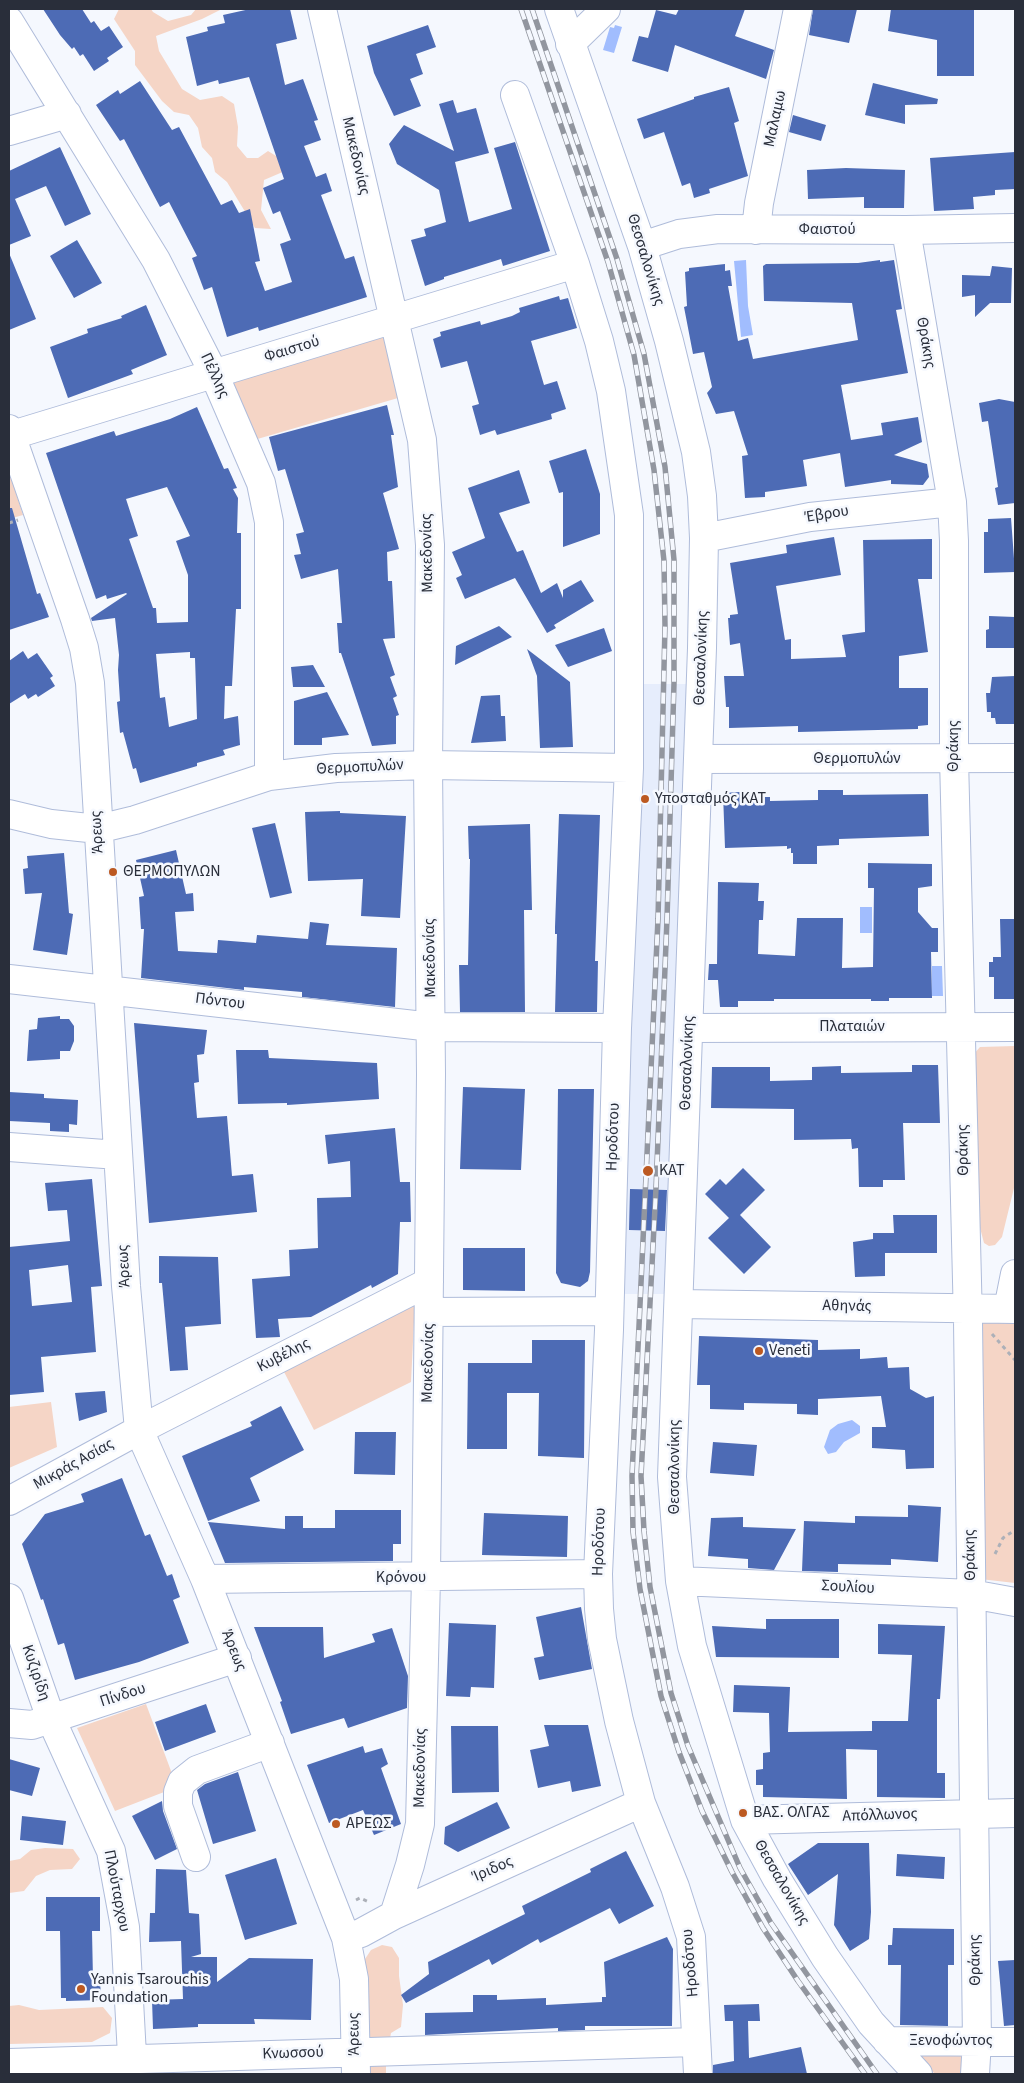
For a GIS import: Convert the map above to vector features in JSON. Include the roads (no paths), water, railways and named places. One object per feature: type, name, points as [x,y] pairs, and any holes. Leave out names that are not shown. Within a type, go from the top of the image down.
[{"type":"street","name":"Μακεδονίας","points":[[322,9],[422,440],[430,545],[428,765],[432,1027],[426,1578],[420,1824],[410,1865],[394,1915]]},
{"type":"street","name":"Θεσσαλονίκης","points":[[559,9],[642,246],[669,341],[696,452],[702,496],[704,538],[698,759],[672,1476],[680,1581],[692,1646],[717,1734],[745,1820],[777,1879],[825,1958],[871,2023],[918,2074]]},
{"type":"street","points":[[570,44],[606,9]]},
{"type":"street","name":"Μαλαμω","points":[[756,230],[758,204],[798,9]]},
{"type":"street","name":"Πέλλης","points":[[9,21],[156,260],[214,374],[261,483],[269,522],[269,776]]},
{"type":"street","points":[[432,1027],[617,1028],[630,768],[630,515],[611,391],[599,341],[575,264],[515,95]]},
{"type":"street","points":[[9,131],[67,114]]},
{"type":"street","name":"Φαιστού","points":[[642,246],[679,234],[718,229],[906,230],[1015,228]]},
{"type":"street","name":"Θράκης","points":[[906,230],[952,502],[954,550],[954,758],[968,1309],[977,2041],[975,2074]]},
{"type":"street","name":"Φαιστού","points":[[9,434],[214,374],[575,264]]},
{"type":"street","name":"Άρεως","points":[[9,434],[84,648],[90,683],[126,1286],[139,1430],[204,1579],[346,1938],[354,1979],[356,2063]]},
{"type":"street","name":"Έβρου","points":[[704,538],[844,512],[952,502]]},
{"type":"street","name":"Θερμοπυλών","points":[[698,759],[1015,758]]},
{"type":"street","name":"Θερμοπυλών","points":[[9,814],[51,824],[98,829],[136,820],[269,776],[336,768],[428,765],[630,768]]},
{"type":"street","name":"Πόντου","points":[[9,979],[432,1027]]},
{"type":"street","name":"Πλαταιών","points":[[689,1028],[1015,1026]]},
{"type":"street","name":"Ηροδότου","points":[[617,1028],[609,1311],[598,1574],[602,1639],[619,1721],[641,1803],[675,1887],[692,1937],[698,2074]]},
{"type":"street","points":[[9,1148],[118,1155]]},
{"type":"street","points":[[1012,1309],[1015,1274]]},
{"type":"street","name":"Κυβέλης","points":[[139,1430],[429,1282]]},
{"type":"street","name":"Αθηνάς","points":[[679,1304],[1012,1309]]},
{"type":"street","points":[[429,1312],[609,1311]]},
{"type":"street","name":"Μικράς Ασίας","points":[[9,1501],[139,1430]]},
{"type":"street","name":"Κρόνου","points":[[204,1579],[426,1578],[598,1574]]},
{"type":"street","name":"Σουλίου","points":[[680,1581],[971,1594],[1015,1602]]},
{"type":"street","name":"Κυζιρίδη","points":[[9,1598],[51,1719]]},
{"type":"street","name":"Πίνδου","points":[[9,1723],[32,1725],[236,1658]]},
{"type":"street","name":"Πλούταρχου","points":[[51,1719],[111,1851],[125,1927],[133,2067]]},
{"type":"street","points":[[196,1857],[178,1806],[178,1792],[182,1782],[197,1770],[270,1743]]},
{"type":"street","name":"Ίριδος","points":[[346,1938],[361,1933],[394,1915],[641,1803]]},
{"type":"street","name":"Απόλλωνος","points":[[745,1820],[973,1812],[1015,1813]]},
{"type":"street","name":"Ξενοφώντος","points":[[887,2041],[1015,2042]]},
{"type":"street","name":"Κνωσσού","points":[[9,2063],[133,2067],[356,2063],[696,2042]]},
{"type":"water","points":[[615,25],[622,27],[614,53],[603,50],[610,27],[614,28]]},
{"type":"water","points":[[746,260],[748,306],[753,335],[741,337],[734,261]]},
{"type":"water","points":[[860,907],[872,907],[872,933],[860,933]]},
{"type":"water","points":[[932,966],[942,966],[943,996],[932,996]]},
{"type":"water","points":[[852,1420],[860,1426],[860,1433],[844,1442],[836,1452],[828,1454],[824,1447],[830,1430],[838,1424]]},
{"type":"railway","points":[[521,9],[608,262],[634,355],[654,470],[664,561],[665,626],[658,919],[632,1476],[633,1532],[640,1589],[661,1696],[679,1752],[702,1811],[732,1872],[763,1928],[798,1981],[865,2074]]},
{"type":"railway","points":[[532,9],[617,259],[644,354],[665,467],[674,560],[674,683],[667,919],[656,1188],[641,1476],[650,1587],[671,1693],[688,1746],[740,1868],[771,1923],[877,2074]]},
{"type":"place","name":"Υποσταθμός ΚΑΤ","points":[[645,799]]},
{"type":"place","name":"ΘΕΡΜΟΠΥΛΩΝ","points":[[113,872]]},
{"type":"place","name":"KAT","points":[[648,1171]]},
{"type":"place","name":"Veneti","points":[[759,1351]]},
{"type":"place","name":"ΒΑΣ. ΟΛΓΑΣ","points":[[743,1813]]},
{"type":"place","name":"ΑΡΕΩΣ","points":[[336,1824]]},
{"type":"place","name":"Yannis Tsarouchis Foundation","points":[[81,1989]]}]
